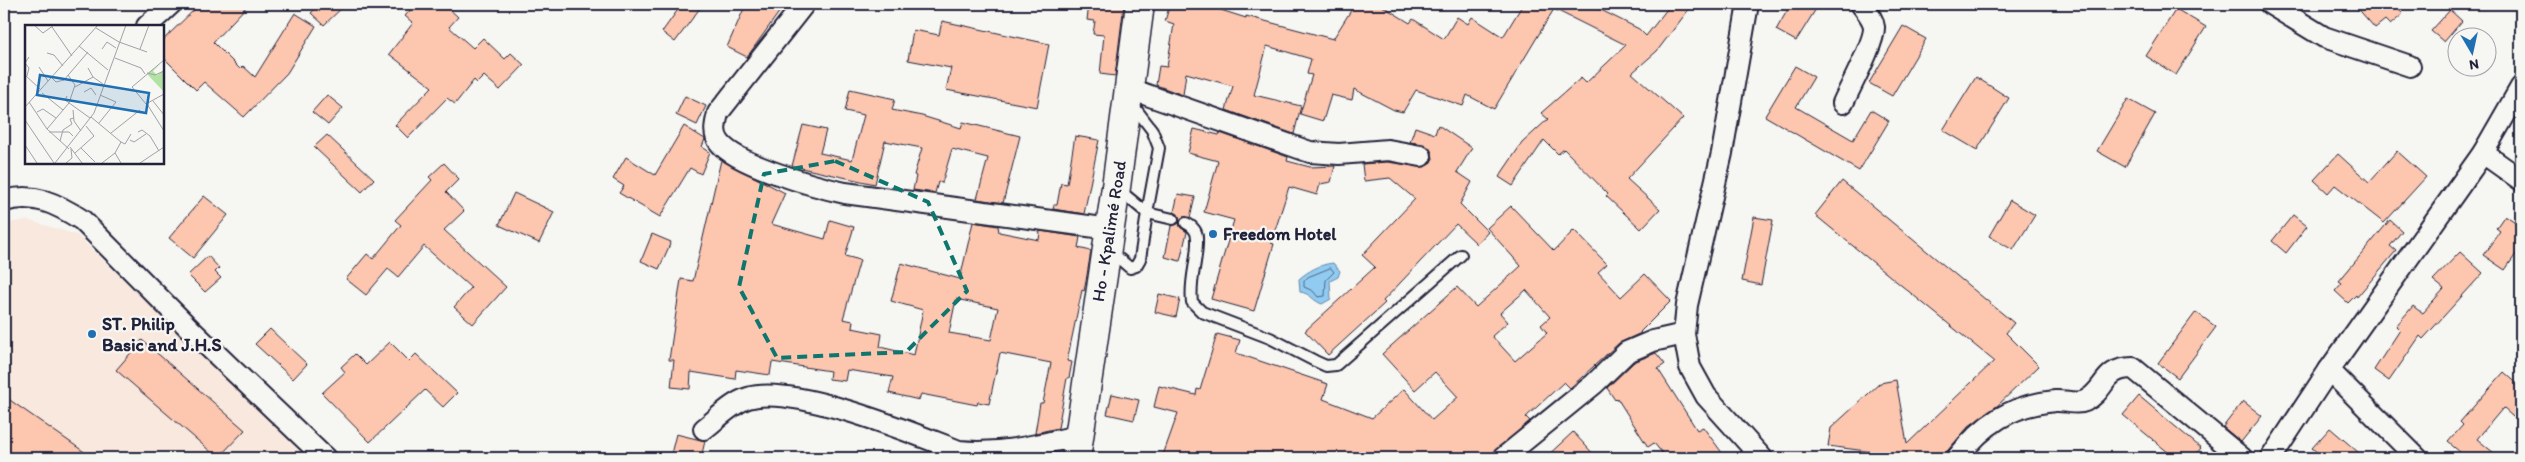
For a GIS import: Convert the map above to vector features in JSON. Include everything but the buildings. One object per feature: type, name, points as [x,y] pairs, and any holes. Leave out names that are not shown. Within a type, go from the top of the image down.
[{"type":"main road","name":"Ho - Kpalimé Road","points":[[1077,447],[1109,239],[1140,4]]},
{"type":"street","points":[[149,25],[171,4]]},
{"type":"street","points":[[804,4],[718,113],[714,130],[719,142],[732,153],[803,184],[845,194],[1109,239]]},
{"type":"street","points":[[1748,4],[1722,153],[1687,306],[1684,334],[1690,367],[1706,396],[1762,458]]},
{"type":"street","points":[[1843,103],[1869,45],[1874,27],[1871,16],[1861,4]]},
{"type":"street","points":[[2270,4],[2324,37],[2410,66]]},
{"type":"street","points":[[2271,458],[2329,370],[2483,153],[2521,87]]},
{"type":"street","points":[[1129,94],[1310,152],[1339,154],[1388,150],[1421,156]]},
{"type":"street","points":[[2483,153],[2521,180]]},
{"type":"street","points":[[5,197],[28,197],[45,200],[63,207],[82,220],[197,336],[325,458]]},
{"type":"street","points":[[1503,458],[1594,384],[1627,352],[1652,342],[1684,334]]},
{"type":"street","points":[[1957,458],[1970,441],[1991,422],[2004,414],[2057,401],[2077,403],[2085,401],[2113,372],[2121,368],[2133,368],[2242,458]]},
{"type":"street","points":[[2329,370],[2417,458]]},
{"type":"street","points":[[704,428],[746,399],[770,396],[800,399],[856,413],[960,450],[975,452],[1077,447]]},
{"type":"lane","points":[[1109,239],[1130,268],[1136,266],[1140,259],[1159,148],[1152,130],[1129,94]]},
{"type":"lane","points":[[1116,188],[1147,214],[1173,219]]},
{"type":"lane","points":[[1186,223],[1192,226],[1198,237],[1191,276],[1192,302],[1202,312],[1270,338],[1326,366],[1336,364],[1461,255]]},
{"type":"highlighted area","points":[[835,161],[928,202],[967,291],[906,352],[777,358],[739,287],[764,174]]},
{"type":"shaded area","name":"ST. Philip Basic and J.H.S","points":[[27,220],[77,235],[283,433],[305,458],[4,458],[4,224]]},
{"type":"water","points":[[1333,263],[1340,271],[1338,277],[1330,281],[1331,299],[1322,304],[1300,292],[1299,279],[1315,268]]},
{"type":"place","name":"Freedom Hotel","points":[[1213,234]]},
{"type":"place","name":"ST. Philip Basic and J.H.S","points":[[92,334]]}]
